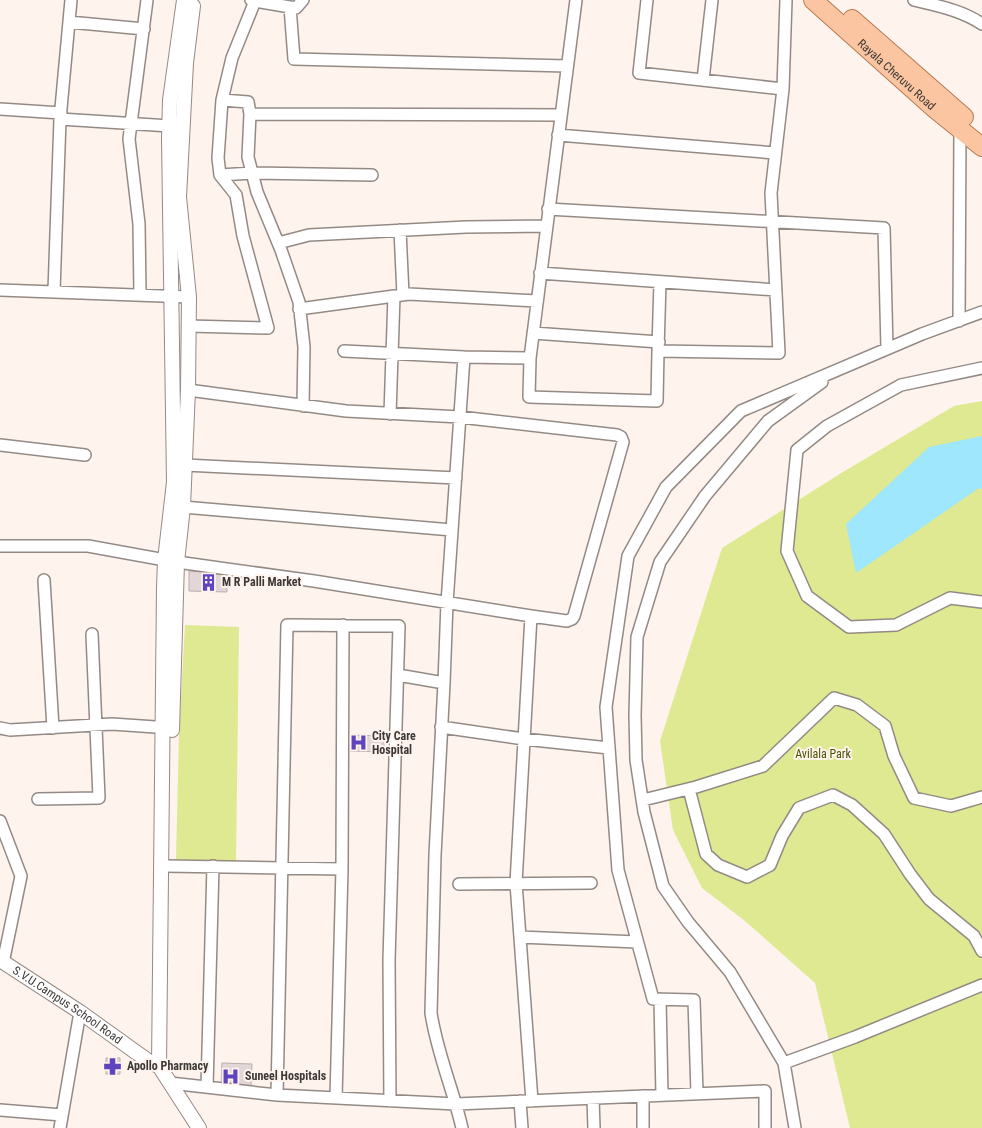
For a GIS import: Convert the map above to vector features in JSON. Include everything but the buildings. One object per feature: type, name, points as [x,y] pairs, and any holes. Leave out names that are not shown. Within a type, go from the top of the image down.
[{"type":"main road","name":"Rayala Cheruvu Road","points":[[813,0],[934,108],[982,147]]},
{"type":"main road","name":"Rayala Cheruvu Road","points":[[831,0],[982,132]]},
{"type":"street","points":[[54,291],[61,116],[72,0]]},
{"type":"street","points":[[140,294],[139,224],[129,139],[147,0]]},
{"type":"street","points":[[163,1066],[167,728],[174,482],[170,100],[184,0]]},
{"type":"street","points":[[171,561],[183,507],[188,390],[188,297],[180,197],[186,63],[193,0]]},
{"type":"street","points":[[188,326],[268,328],[243,236],[236,195],[220,175],[218,158],[222,100],[232,58],[253,0],[271,2],[290,8],[296,8],[303,0]]},
{"type":"street","points":[[576,0],[540,273],[530,358],[529,397],[657,401],[660,282]]},
{"type":"street","points":[[703,80],[712,0]]},
{"type":"street","points":[[533,333],[658,346],[779,353],[771,193],[783,89],[786,0]]},
{"type":"street","points":[[914,0],[960,12],[982,24]]},
{"type":"street","points":[[644,1],[639,73],[783,89]]},
{"type":"street","points":[[290,8],[294,59],[567,66]]},
{"type":"street","points":[[69,22],[144,29]]},
{"type":"street","points":[[222,100],[248,102],[250,114],[248,157],[252,173],[257,192],[299,302],[304,347],[303,406]]},
{"type":"street","points":[[0,109],[170,126]]},
{"type":"street","points":[[250,114],[560,115]]},
{"type":"street","points":[[959,321],[960,129]]},
{"type":"street","points":[[558,135],[776,153]]},
{"type":"street","points":[[220,175],[252,173],[372,175]]},
{"type":"street","points":[[548,209],[884,228],[887,349]]},
{"type":"street","points":[[278,243],[309,235],[466,227],[546,226]]},
{"type":"street","points":[[390,414],[398,296],[400,230]]},
{"type":"street","points":[[540,273],[776,290]]},
{"type":"street","points":[[0,290],[188,297]]},
{"type":"street","points":[[299,309],[398,296],[537,301]]},
{"type":"street","points":[[697,1093],[694,1000],[653,999],[618,870],[606,707],[628,556],[666,487],[741,411],[887,349],[982,312]]},
{"type":"street","points":[[344,351],[530,358]]},
{"type":"street","points":[[462,1128],[435,1038],[430,1013],[435,855],[447,603],[464,357]]},
{"type":"street","points":[[982,368],[901,386],[827,426],[797,450],[787,551],[807,596],[849,627],[896,625],[950,598],[982,602]]},
{"type":"street","points":[[795,1128],[784,1063],[730,972],[688,922],[663,886],[643,800],[636,760],[637,637],[660,562],[705,496],[768,421],[839,370]]},
{"type":"street","points":[[0,546],[88,546],[171,561],[314,581],[567,622],[572,620],[623,442],[621,437],[460,417],[346,411],[188,390]]},
{"type":"street","points":[[0,445],[85,455]]},
{"type":"street","points":[[185,465],[456,478]]},
{"type":"street","points":[[183,507],[452,530]]},
{"type":"street","points":[[44,580],[53,728]]},
{"type":"street","points":[[522,1128],[526,1101],[520,937],[516,883],[531,616]]},
{"type":"street","points":[[277,1095],[287,625],[399,626],[389,960],[390,1101]]},
{"type":"street","points":[[336,1098],[342,870],[343,625]]},
{"type":"street","points":[[38,799],[99,798],[92,634]]},
{"type":"street","points":[[398,675],[444,683]]},
{"type":"street","points":[[643,800],[689,789],[763,766],[834,698],[857,705],[885,726],[894,756],[914,798],[951,806],[982,797]]},
{"type":"street","points":[[0,728],[10,730],[112,724],[167,728]]},
{"type":"street","points":[[441,727],[524,740],[609,748]]},
{"type":"street","points":[[163,1066],[167,728]]},
{"type":"street","points":[[689,789],[706,854],[718,865],[747,877],[770,865],[782,836],[799,808],[833,795],[852,805],[884,834],[910,874],[930,899],[974,936],[982,951]]},
{"type":"street","points":[[0,821],[21,876],[2,962]]},
{"type":"street","points":[[166,866],[342,870]]},
{"type":"street","points":[[207,1087],[213,866]]},
{"type":"street","points":[[458,884],[591,883]]},
{"type":"street","points":[[520,937],[638,942]]},
{"type":"street","name":"S.V.U.Campus School Road","points":[[2,962],[80,1012],[151,1063],[163,1066],[210,1128]]},
{"type":"street","points":[[784,1063],[855,1037],[982,986]]},
{"type":"street","points":[[660,999],[662,1095]]},
{"type":"street","points":[[60,1128],[80,1012]]},
{"type":"street","points":[[175,1083],[277,1095],[456,1104],[765,1091],[765,1128]]},
{"type":"street","name":"S.V.U.Campus School Road","points":[[175,1083],[199,1128]]},
{"type":"street","points":[[643,1096],[644,1128]]},
{"type":"street","points":[[594,1098],[594,1128]]},
{"type":"street","points":[[0,1110],[62,1115]]},
{"type":"green space","name":"Avilala Park","points":[[982,401],[982,1128],[850,1128],[815,983],[745,921],[702,888],[673,830],[660,741],[722,548],[843,472],[954,406]]},
{"type":"green space","points":[[185,625],[239,627],[236,862],[176,860],[179,733]]},
{"type":"water","points":[[982,436],[982,489],[979,488],[856,573],[846,524],[929,447]]},
{"type":"place","name":"M R Palli Market","points":[[208,582]]},
{"type":"place","name":"City Care Hospital","points":[[358,743]]},
{"type":"place","name":"Apollo Pharmacy","points":[[113,1066]]},
{"type":"place","name":"Suneel Hospitals","points":[[231,1076]]}]
